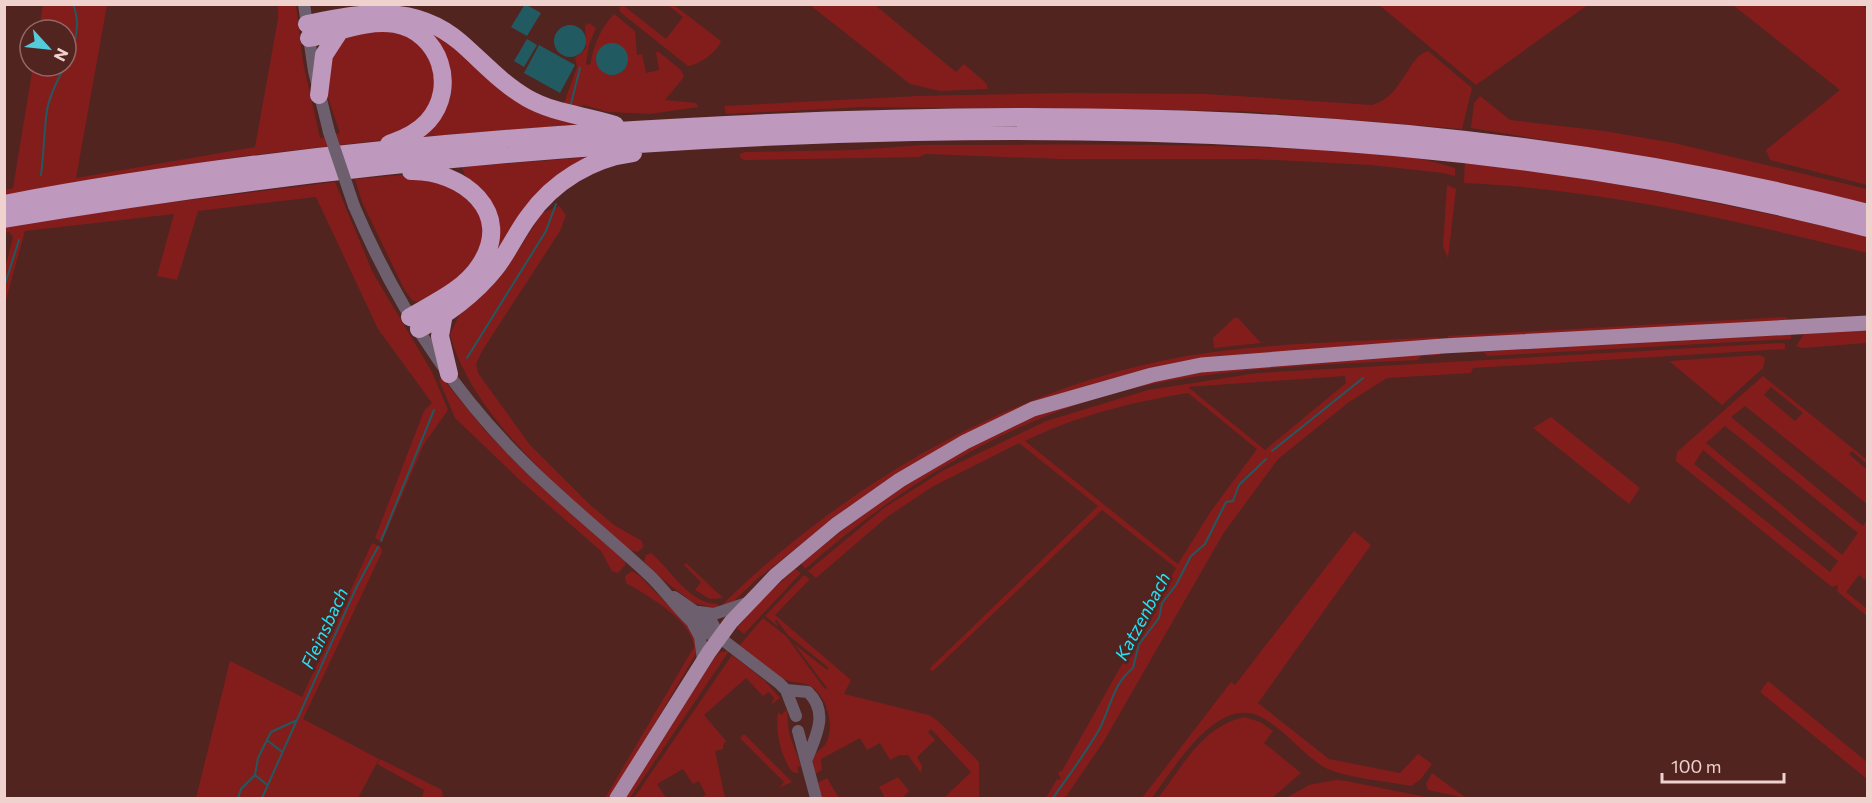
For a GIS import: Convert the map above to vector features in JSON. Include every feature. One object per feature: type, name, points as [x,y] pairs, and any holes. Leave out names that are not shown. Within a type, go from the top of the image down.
[{"type":"highway","points":[[308,31],[376,12],[415,17],[447,32],[502,80],[533,101],[557,112],[631,130]]},
{"type":"highway","points":[[308,31],[339,32],[380,23],[403,26],[424,38],[434,50],[444,80],[442,96],[430,119],[411,136],[373,153]]},
{"type":"highway","points":[[319,95],[324,55],[339,32]]},
{"type":"highway","points":[[4,204],[165,178],[502,139],[819,120],[963,117],[1196,119],[1333,126],[1476,140],[1603,158],[1764,188],[1868,213]]},
{"type":"highway","points":[[4,219],[144,195],[360,168],[528,152],[846,134],[1017,131],[1216,134],[1362,143],[1487,156],[1635,178],[1768,204],[1868,228]]},
{"type":"highway","points":[[414,323],[444,314],[489,277],[534,209],[563,181],[593,164],[614,157],[649,152],[677,142]]},
{"type":"highway","points":[[360,168],[381,173],[416,171],[444,174],[471,189],[486,212],[490,238],[481,264],[461,285],[414,323]]},
{"type":"highway","points":[[444,314],[440,336],[450,374]]},
{"type":"main road","points":[[617,798],[719,637],[748,603],[792,561],[836,525],[941,455],[1033,409],[1152,375],[1201,365],[1443,346],[1868,323]]},
{"type":"street","points":[[304,4],[319,95],[354,206],[381,266],[414,323],[450,374],[482,416],[523,461],[695,616],[713,624],[719,637],[786,690],[795,714],[807,711],[815,702]]},
{"type":"street","points":[[695,616],[714,614],[748,603]]},
{"type":"street","points":[[695,616],[703,660]]},
{"type":"street","points":[[786,690],[808,692],[815,702],[820,728],[806,761]]},
{"type":"street","points":[[798,731],[816,798]]},
{"type":"shaded area","points":[[1379,4],[1589,4],[1476,85],[1379,5]]},
{"type":"shaded area","points":[[43,5],[107,5],[76,178],[255,147],[278,19],[278,5],[296,5],[303,62],[320,138],[340,133],[328,97],[329,60],[342,38],[381,27],[410,33],[440,70],[430,116],[383,140],[236,157],[5,197],[5,190],[13,188],[31,78],[78,78],[78,18],[41,18]]},
{"type":"shaded area","points":[[668,5],[674,5],[721,41],[716,49],[707,57],[688,66],[620,12],[619,7],[624,6],[666,39],[683,17]]},
{"type":"shaded area","points":[[810,5],[875,5],[956,72],[964,64],[986,83],[988,89],[940,91],[910,84]]},
{"type":"shaded area","points":[[1733,5],[1861,5],[1868,10],[1867,185],[1770,160],[1766,150],[1840,90]]},
{"type":"shaded area","points":[[614,14],[635,31],[637,55],[642,54],[646,73],[659,70],[656,52],[681,70],[684,77],[665,100],[696,103],[698,107],[650,114],[608,112],[584,105],[573,108],[564,103],[577,67],[575,58],[586,48],[585,26],[589,23],[596,28],[589,45],[586,64],[590,65],[598,38]],"holes":[[[608,44],[624,49],[627,56],[622,72],[615,75],[599,50]]]},
{"type":"shaded area","points":[[408,18],[582,124],[419,137],[443,109],[426,33]]},
{"type":"shaded area","points":[[1428,51],[1472,88],[1462,129],[1241,111],[863,107],[726,114],[724,106],[917,96],[1069,93],[1206,94],[1372,105],[1391,94],[1415,60]]},
{"type":"shaded area","points":[[1480,96],[1510,120],[1604,131],[1674,143],[1867,189],[1867,204],[1672,161],[1471,128],[1474,103]]},
{"type":"shaded area","points":[[923,145],[1227,146],[1340,150],[1387,154],[1433,162],[1455,168],[1455,176],[1371,165],[1255,159],[1061,159],[926,154],[919,157],[744,160],[740,157],[740,154],[745,152],[854,150]]},
{"type":"shaded area","points":[[593,157],[502,251],[424,315],[493,250],[462,167]]},
{"type":"shaded area","points":[[1465,161],[1667,194],[1867,236],[1867,253],[1718,218],[1617,199],[1515,186],[1464,183]]},
{"type":"shaded area","points":[[413,174],[460,185],[488,225],[472,270],[420,303],[412,300],[404,289],[362,202],[355,179]]},
{"type":"shaded area","points":[[335,182],[373,273],[432,372],[448,410],[424,444],[382,542],[375,538],[424,411],[432,403],[378,329],[316,197],[198,211],[177,280],[157,276],[174,214],[25,231],[5,303],[5,269],[13,237],[9,232],[5,233],[5,227],[125,208]]},
{"type":"shaded area","points":[[1447,185],[1456,189],[1448,258],[1443,247]]},
{"type":"shaded area","points":[[559,206],[566,215],[560,231],[482,351],[476,364],[478,373],[530,445],[588,503],[614,525],[642,541],[643,547],[638,552],[628,550],[577,505],[499,424],[478,395],[461,365],[450,334],[460,314],[491,287],[507,268],[542,213]]},
{"type":"shaded area","points":[[1785,317],[1791,321],[1448,339],[1448,336]]},
{"type":"shaded area","points":[[1234,318],[1238,318],[1261,343],[1214,348],[1213,338]]},
{"type":"shaded area","points":[[1867,328],[1867,343],[1802,348],[1796,346],[1806,331]]},
{"type":"shaded area","points":[[1791,332],[1791,339],[1487,356],[1484,352],[1447,354]]},
{"type":"shaded area","points":[[1437,337],[1440,339],[1083,388],[845,510],[756,580],[734,601],[722,605],[768,562],[818,522],[870,486],[925,452],[981,423],[1040,397],[1100,377],[1161,361],[1195,355],[1299,344]]},
{"type":"shaded area","points":[[1785,344],[1785,349],[1473,368],[1471,373],[1387,378],[1349,402],[1278,459],[1223,534],[1104,741],[1065,798],[1046,798],[1057,779],[1061,780],[1058,772],[1062,771],[1176,568],[1102,510],[933,671],[929,669],[1098,506],[1019,443],[932,487],[887,517],[816,578],[808,571],[884,508],[944,470],[1046,421],[1148,390],[1257,373]],"holes":[[[1345,376],[1346,383],[1265,450],[1188,387]],[[1188,393],[1257,449],[1211,511],[1178,564],[1025,441],[1064,424],[1105,411]]]},
{"type":"shaded area","points":[[1440,352],[1440,355],[1421,356],[1418,360],[1293,367],[1199,376],[1117,392],[1068,408],[1020,427],[929,476],[886,504],[805,569],[801,563],[881,500],[970,445],[1054,408],[1187,372]]},
{"type":"shaded area","points":[[1760,355],[1765,358],[1763,368],[1722,405],[1669,361]]},
{"type":"shaded area","points":[[1763,376],[1867,460],[1867,464],[1852,451],[1849,454],[1867,470],[1867,504],[1745,406],[1731,417],[1863,526],[1867,520],[1867,581],[1859,575],[1846,592],[1867,609],[1867,616],[1837,591],[1838,585],[1832,587],[1676,461],[1677,452]],"holes":[[[1771,387],[1803,413],[1795,421],[1764,395]],[[1725,426],[1858,533],[1842,555],[1706,443]],[[1703,450],[1838,561],[1830,572],[1694,464]]]},
{"type":"shaded area","points":[[442,378],[489,435],[541,487],[624,560],[626,564],[618,573],[612,571],[601,551],[523,483],[455,418],[439,380]]},
{"type":"shaded area","points":[[1551,417],[1640,488],[1629,504],[1533,428]]},
{"type":"shaded area","points":[[1354,531],[1371,545],[1258,703],[1329,759],[1400,773],[1418,754],[1432,764],[1420,780],[1411,786],[1330,770],[1314,760],[1269,722],[1261,717],[1245,713],[1228,716],[1213,725],[1184,754],[1152,798],[1142,798],[1231,682],[1235,685]]},
{"type":"shaded area","points":[[372,543],[381,547],[382,552],[303,719],[379,759],[358,798],[196,798],[230,661],[302,697]]},
{"type":"shaded area","points":[[651,553],[689,592],[707,602],[718,604],[719,609],[693,603],[652,571],[644,561],[646,555]]},
{"type":"shaded area","points":[[686,563],[723,598],[710,599],[695,590],[701,582],[684,565]]},
{"type":"shaded area","points":[[795,569],[801,573],[744,634],[737,628],[756,605]]},
{"type":"shaded area","points":[[632,571],[640,576],[694,632],[697,652],[611,798],[605,798],[694,647],[691,637],[677,618],[656,601],[626,583],[625,576]]},
{"type":"shaded area","points":[[804,575],[810,579],[775,615],[851,680],[844,694],[929,715],[938,721],[979,762],[979,798],[944,798],[971,772],[931,729],[928,732],[935,740],[917,757],[922,766],[921,773],[908,755],[899,755],[890,760],[880,743],[867,750],[860,738],[821,759],[822,770],[815,774],[813,760],[827,741],[830,728],[826,705],[822,698],[812,687],[792,682],[778,675],[739,646],[763,618],[786,636],[824,688],[828,689],[794,644],[827,670],[829,668],[788,635],[776,619],[779,627],[765,616]]},
{"type":"shaded area","points":[[729,651],[630,798],[624,798],[715,657],[720,652]]},
{"type":"shaded area","points":[[732,655],[764,680],[780,698],[771,705],[774,698],[769,692],[763,696],[746,678],[704,715],[726,741],[723,749],[715,751],[725,798],[700,798],[706,795],[699,781],[693,784],[683,769],[657,784],[666,798],[634,798]]},
{"type":"shaded area","points":[[1768,681],[1867,762],[1867,779],[1760,692]]},
{"type":"shaded area","points":[[787,710],[789,733],[801,766],[797,767],[799,773],[792,772],[788,766],[778,736],[778,712],[781,715]]},
{"type":"shaded area","points":[[1245,717],[1260,722],[1273,731],[1264,743],[1301,773],[1272,798],[1158,798],[1205,738],[1230,722]]},
{"type":"shaded area","points":[[744,734],[792,782],[779,788],[784,782],[740,738]]},
{"type":"shaded area","points":[[380,759],[442,790],[443,798],[422,798],[424,790],[377,764]]},
{"type":"shaded area","points":[[1432,773],[1466,798],[1428,790],[1426,784]]},
{"type":"shaded area","points":[[898,777],[909,791],[902,798],[885,798],[879,787]]},
{"type":"shaded area","points":[[827,778],[839,798],[822,798],[816,784]]},
{"type":"shaded area","points":[[1336,780],[1431,798],[1286,798],[1309,785]]},
{"type":"water","points":[[525,4],[541,13],[527,36],[511,27]]},
{"type":"water","points":[[570,25],[581,30],[586,41],[581,52],[570,57],[559,52],[554,41],[559,30]]},
{"type":"water","points":[[527,39],[537,45],[524,67],[514,61]]},
{"type":"water","points":[[612,43],[623,48],[628,59],[623,70],[612,75],[601,70],[596,59],[601,48]]},
{"type":"water","points":[[539,45],[575,65],[560,93],[524,73]]},
{"type":"waterway","points":[[41,175],[50,97],[77,32],[77,19],[73,4]]},
{"type":"waterway","name":"Fleinsbach","points":[[571,104],[580,68]]},
{"type":"waterway","name":"Fleinsbach","points":[[467,358],[546,231],[556,204]]},
{"type":"waterway","points":[[4,287],[19,240]]},
{"type":"waterway","name":"Katzenbach","points":[[1272,451],[1363,378]]},
{"type":"waterway","name":"Fleinsbach","points":[[381,541],[434,410]]},
{"type":"waterway","name":"Katzenbach","points":[[1053,798],[1100,728],[1117,688],[1133,668],[1139,644],[1159,618],[1162,603],[1176,585],[1191,556],[1205,544],[1226,502],[1233,501],[1239,485],[1266,459]]},
{"type":"waterway","name":"Fleinsbach","points":[[262,798],[357,586],[378,547]]},
{"type":"waterway","name":"Fleinsbach","points":[[238,798],[241,789],[255,775],[258,758],[271,732],[295,721]]},
{"type":"waterway","name":"Fleinsbach","points":[[268,741],[281,751]]},
{"type":"waterway","name":"Fleinsbach","points":[[255,775],[266,784]]}]
